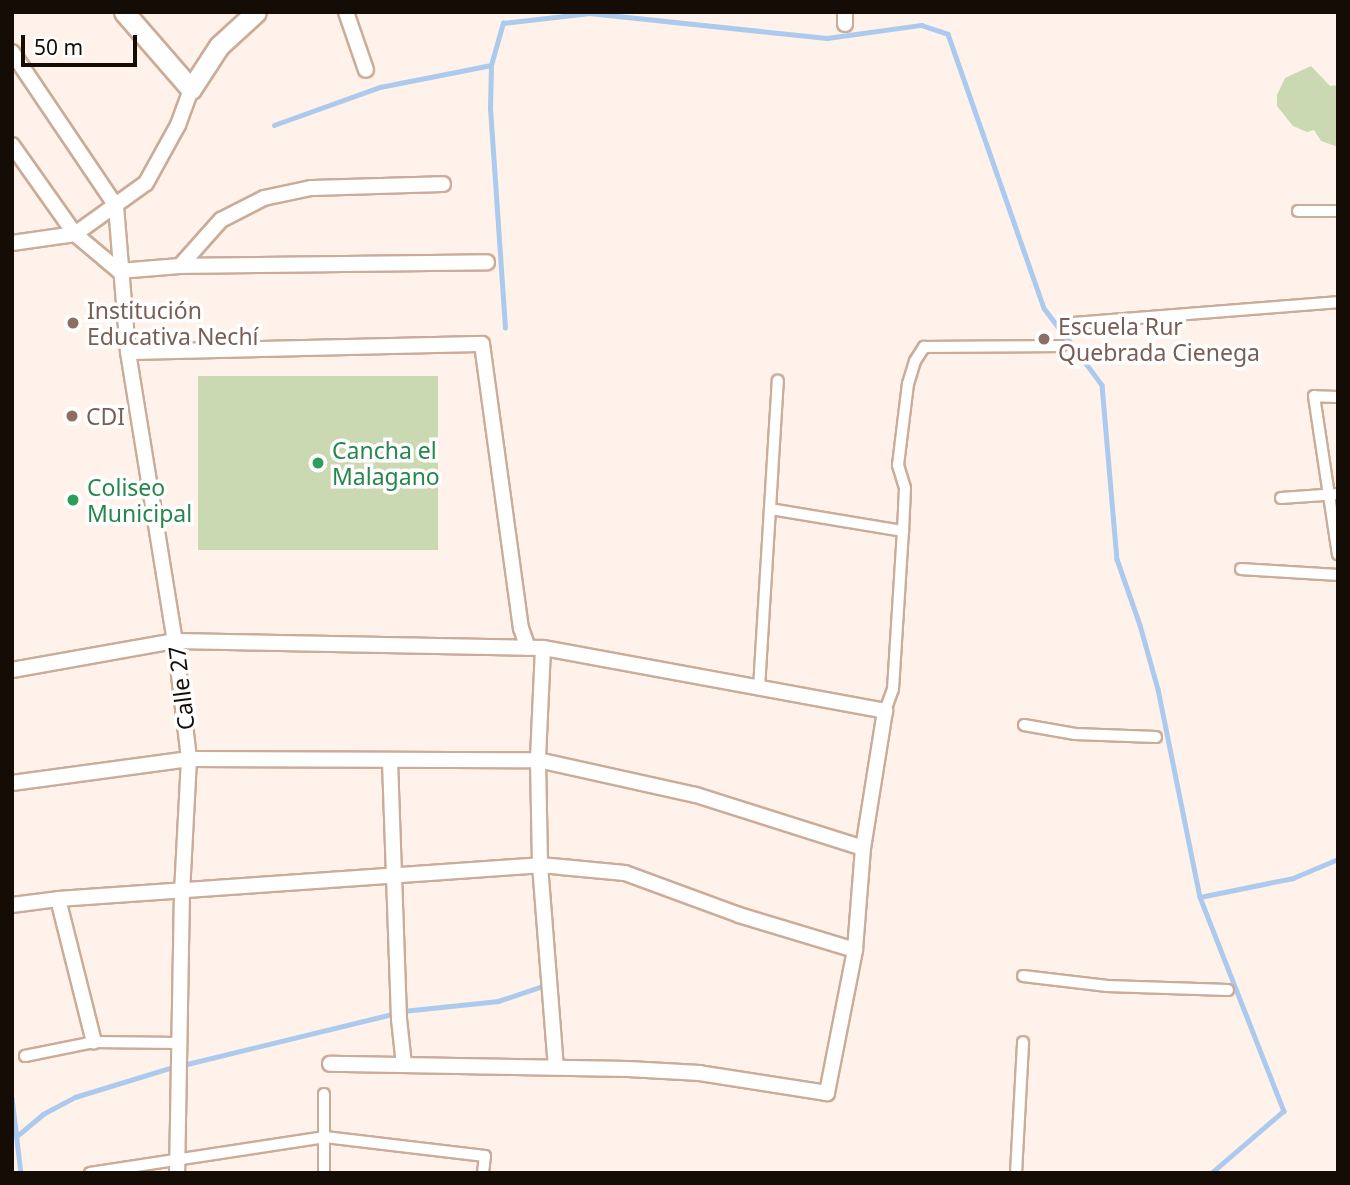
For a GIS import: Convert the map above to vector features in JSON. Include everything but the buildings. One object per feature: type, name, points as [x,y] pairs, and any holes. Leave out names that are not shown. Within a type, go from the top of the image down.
[{"type":"main road","points":[[124,12],[191,89],[219,46],[256,12]]},
{"type":"street","points":[[346,12],[366,70]]},
{"type":"street","points":[[12,52],[116,206]]},
{"type":"street","points":[[12,243],[75,234],[146,183],[178,125],[191,89]]},
{"type":"street","points":[[12,145],[75,234],[119,271],[180,266],[487,262]]},
{"type":"street","points":[[180,266],[221,220],[264,198],[311,188],[443,184]]},
{"type":"street","name":"Calle 27","points":[[116,206],[119,271],[128,352],[176,641],[190,759],[182,891],[177,1173]]},
{"type":"street","points":[[1298,211],[1338,211]]},
{"type":"street","points":[[1072,323],[1338,302]]},
{"type":"street","points":[[128,352],[482,344],[521,628],[528,648]]},
{"type":"street","points":[[330,1063],[556,1067],[700,1073],[827,1093],[855,950],[863,848],[885,710],[893,689],[905,488],[898,465],[908,384],[915,361],[924,347],[1062,346]]},
{"type":"street","points":[[759,688],[778,381]]},
{"type":"street","points":[[1338,397],[1314,396],[1334,495],[1338,554]]},
{"type":"street","points":[[1282,498],[1334,495]]},
{"type":"street","points":[[770,509],[903,531]]},
{"type":"street","points":[[1241,569],[1338,575]]},
{"type":"street","points":[[12,670],[176,641],[543,648],[885,710]]},
{"type":"street","points":[[543,648],[538,760],[540,865],[556,1067]]},
{"type":"street","points":[[1024,725],[1075,734],[1156,737]]},
{"type":"street","points":[[12,783],[190,759],[538,760],[696,795],[863,848]]},
{"type":"street","points":[[390,761],[392,874],[404,1065]]},
{"type":"street","points":[[12,905],[58,899],[540,865],[625,873],[739,915],[855,950]]},
{"type":"street","points":[[58,899],[94,1042]]},
{"type":"street","points":[[1023,976],[1107,986],[1228,990]]},
{"type":"street","points":[[25,1056],[94,1042],[179,1042]]},
{"type":"street","points":[[1016,1173],[1023,1042]]},
{"type":"street","points":[[324,1094],[324,1173]]},
{"type":"street","points":[[90,1173],[177,1157],[325,1137],[485,1156],[483,1173]]},
{"type":"green space","points":[[1311,66],[1330,86],[1338,85],[1338,147],[1321,141],[1314,130],[1307,132],[1293,126],[1277,106],[1277,95],[1285,78]]},
{"type":"green space","name":"Cancha el Malagano","points":[[198,376],[438,376],[438,550],[198,550]]},
{"type":"waterway","points":[[505,328],[490,109],[491,65],[503,23],[589,13],[827,38],[921,25],[948,34],[1044,308],[1062,332]]},
{"type":"waterway","points":[[274,125],[380,87],[491,65]]},
{"type":"waterway","points":[[1068,339],[1102,385],[1117,559],[1158,689],[1200,897],[1284,1111],[1212,1173]]},
{"type":"waterway","points":[[1200,897],[1293,878],[1338,859]]},
{"type":"waterway","points":[[403,1011],[498,1001],[543,986]]},
{"type":"waterway","points":[[183,1065],[392,1014]]},
{"type":"waterway","points":[[17,1136],[43,1114],[75,1097],[170,1068]]},
{"type":"waterway","points":[[12,1098],[21,1173]]},
{"type":"place","name":"Institución Educativa Nechí","points":[[73,323]]},
{"type":"place","name":"Escuela Rur Quebrada Cienega","points":[[1044,339]]},
{"type":"place","name":"CDI","points":[[72,416]]},
{"type":"place","name":"Cancha el Malagano","points":[[318,463]]},
{"type":"place","name":"Coliseo Municipal","points":[[73,500]]}]
